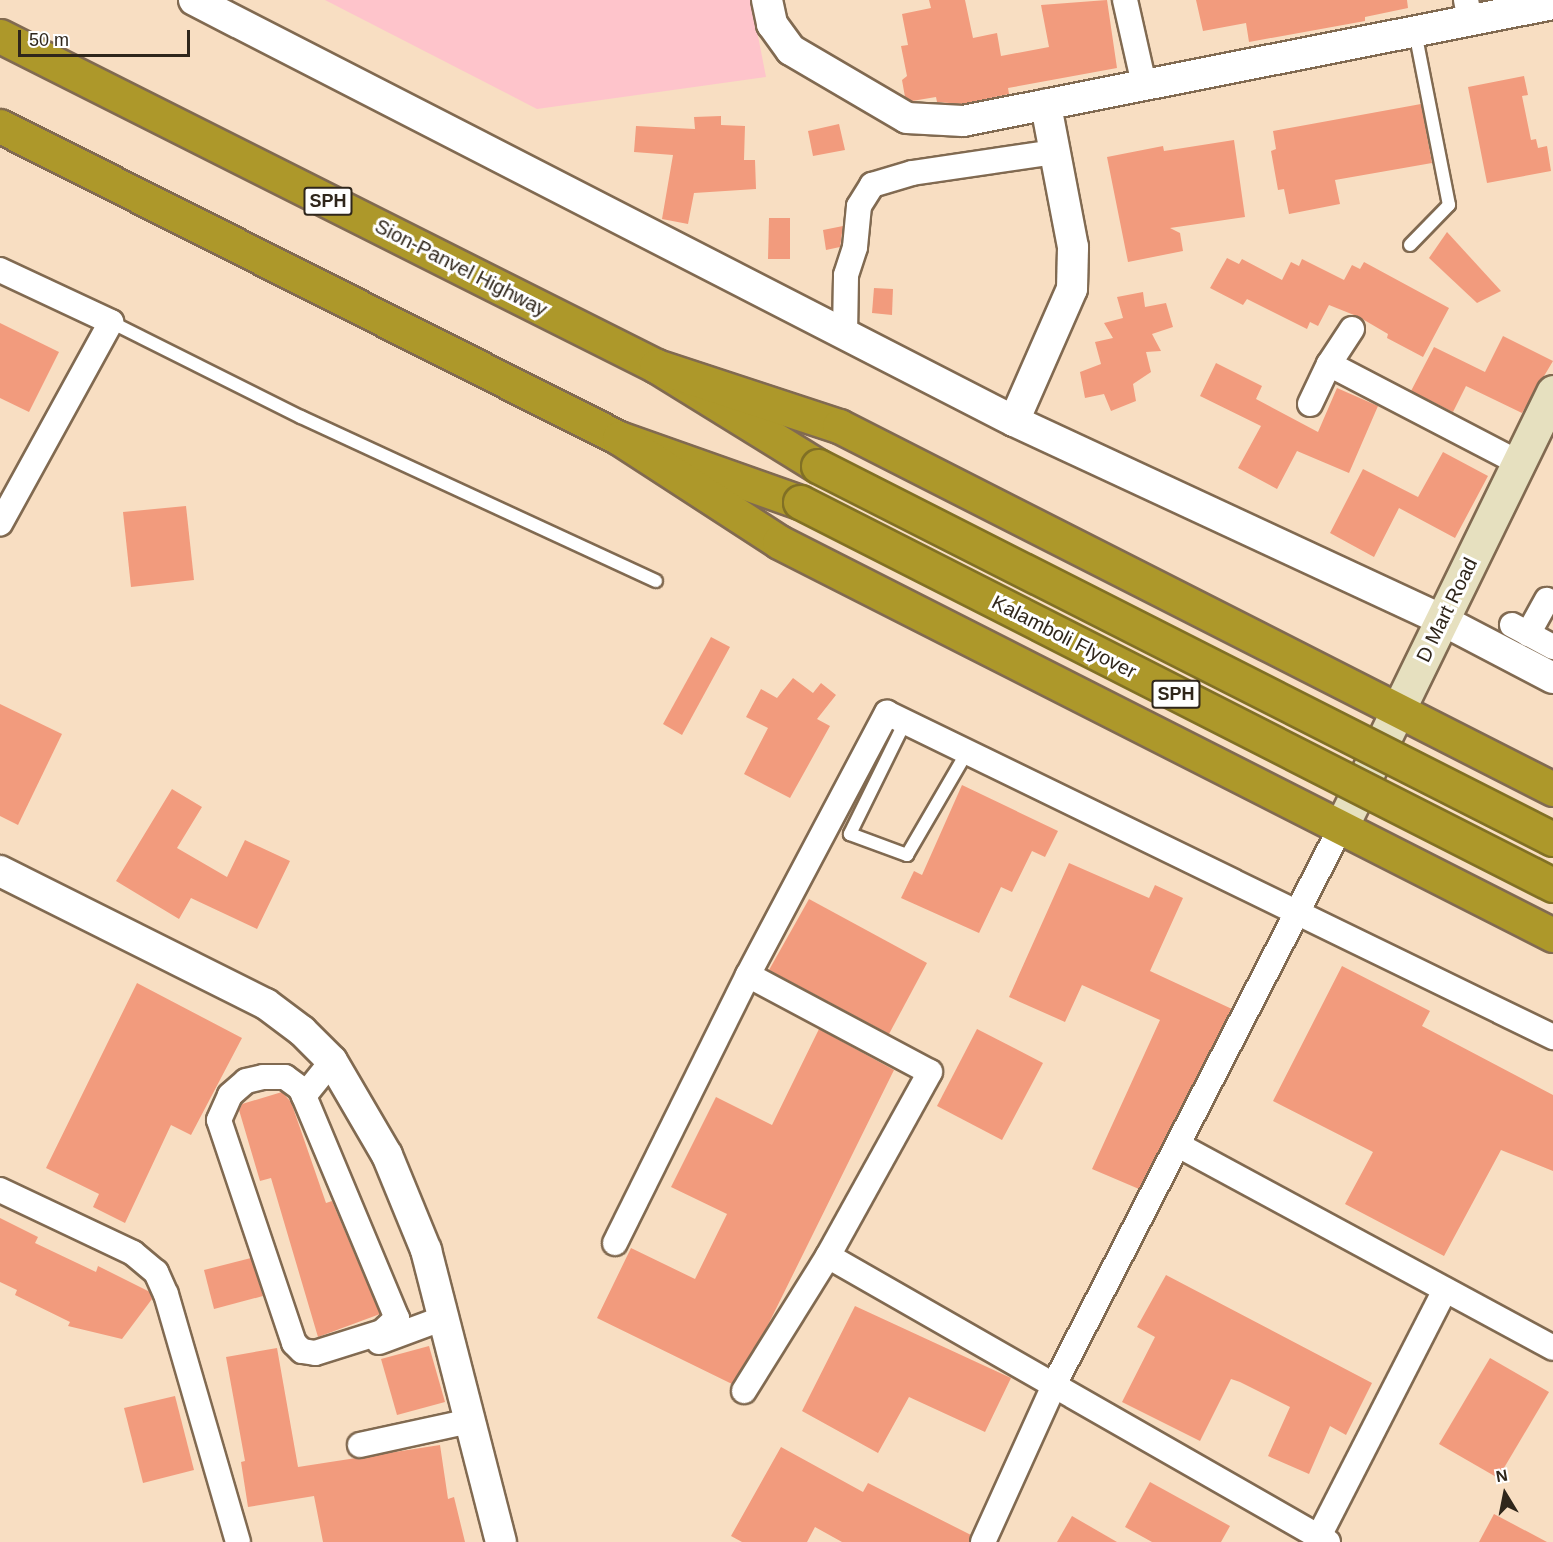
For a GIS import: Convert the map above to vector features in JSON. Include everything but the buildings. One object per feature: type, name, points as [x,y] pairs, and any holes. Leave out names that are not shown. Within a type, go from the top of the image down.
[{"type":"highway","name":"Sion-Panvel Highway","points":[[0,36],[656,366],[818,466],[1553,839]]},
{"type":"highway","name":"SPH","points":[[0,126],[619,438]]},
{"type":"highway","points":[[656,366],[839,426],[1553,789]]},
{"type":"highway","points":[[619,438],[779,542],[1553,935]]},
{"type":"highway","name":"Kalamboli Flyover","points":[[619,438],[800,502],[1553,885]]},
{"type":"main road","name":"D Mart Road","points":[[1341,827],[1553,392]]},
{"type":"street","points":[[194,0],[1014,421],[1442,620],[1553,678]]},
{"type":"street","points":[[767,0],[772,24],[791,50],[907,118],[963,121],[1415,31],[1468,10],[1553,4]]},
{"type":"street","points":[[1125,0],[1143,84]]},
{"type":"street","points":[[1014,421],[1072,289],[1073,247],[1046,105]]},
{"type":"street","points":[[844,334],[846,275],[855,247],[860,206],[872,184],[912,173],[1055,152]]},
{"type":"street","points":[[0,270],[111,322],[0,524]]},
{"type":"street","points":[[1310,404],[1329,364],[1352,329]]},
{"type":"street","points":[[1329,364],[1519,462]]},
{"type":"street","points":[[1547,600],[1520,630],[1553,646]]},
{"type":"street","points":[[615,1243],[748,975],[887,713],[1553,1037]]},
{"type":"street","points":[[983,1542],[1055,1383],[1341,827]]},
{"type":"street","points":[[0,871],[266,1004],[302,1031],[332,1061],[387,1155],[426,1250],[501,1542]]},
{"type":"street","points":[[744,1391],[828,1256],[930,1072],[748,975]]},
{"type":"street","points":[[304,1096],[332,1061]]},
{"type":"street","points":[[285,1077],[300,1088],[304,1096],[397,1318],[382,1332],[315,1353],[302,1351],[294,1343],[281,1315],[219,1120],[230,1095],[246,1081],[285,1077]]},
{"type":"street","points":[[1178,1145],[1553,1348]]},
{"type":"street","points":[[0,1190],[133,1253],[156,1272],[166,1294],[238,1542]]},
{"type":"street","points":[[828,1256],[1055,1383],[1321,1540],[1445,1290]]},
{"type":"street","points":[[363,1348],[444,1318]]},
{"type":"street","points":[[360,1445],[470,1421]]},
{"type":"lane","points":[[1410,245],[1449,205],[1415,31]]},
{"type":"lane","points":[[111,322],[301,417],[656,581]]},
{"type":"lane","points":[[905,722],[850,834],[907,855],[967,752]]},
{"type":"shaded area","points":[[325,0],[751,0],[766,77],[537,109]]}]
